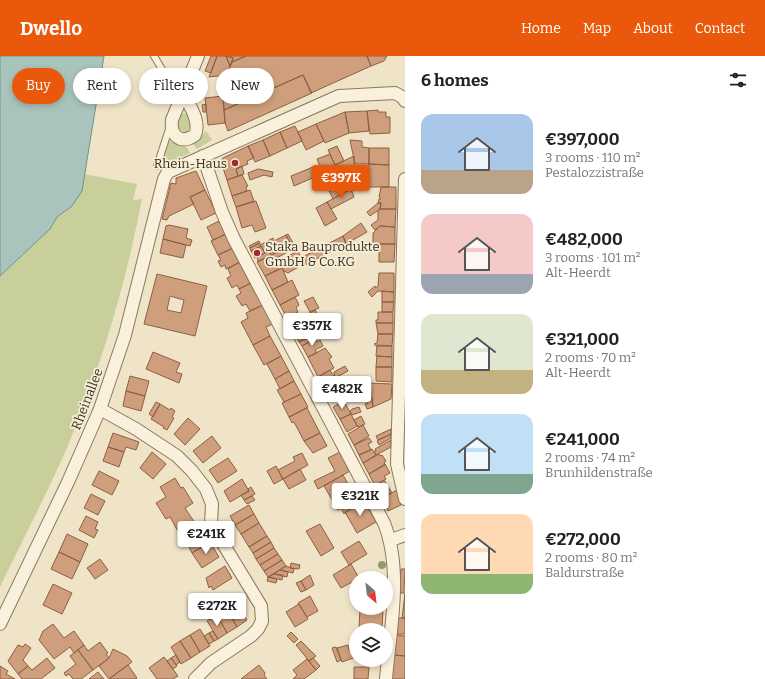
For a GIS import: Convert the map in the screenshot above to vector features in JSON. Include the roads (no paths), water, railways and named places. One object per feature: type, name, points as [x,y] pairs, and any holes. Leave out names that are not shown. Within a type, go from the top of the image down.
[{"type":"street","points":[[193,68],[198,56]]},
{"type":"street","points":[[163,169],[203,156],[340,96],[395,94],[404,98]]},
{"type":"street","points":[[178,104],[171,127],[177,138],[187,140],[195,135],[197,129],[197,123],[188,104]]},
{"type":"street","points":[[203,156],[222,212],[234,239],[384,523],[391,540],[395,576],[386,679]]},
{"type":"street","name":"Rheinallee","points":[[0,624],[68,482],[100,409],[125,335],[164,179],[163,169]]},
{"type":"street","points":[[405,179],[397,464],[405,499]]},
{"type":"street","points":[[100,409],[176,456],[192,470],[206,489],[212,504],[211,524],[257,597],[262,613],[262,621],[258,629],[252,636],[211,663],[195,679]]},
{"type":"street","points":[[391,540],[405,535]]},
{"type":"lane","points":[[154,56],[161,68]]},
{"type":"lane","points":[[163,169],[172,120]]},
{"type":"water","points":[[0,56],[104,56],[102,68],[73,68],[73,104],[96,104],[82,191],[72,206],[57,217],[50,229],[0,276]]},
{"type":"place","name":"Rhein-Haus","points":[[235,163]]},
{"type":"place","name":"Staka Bauprodukte GmbH & Co.KG","points":[[257,253]]}]
